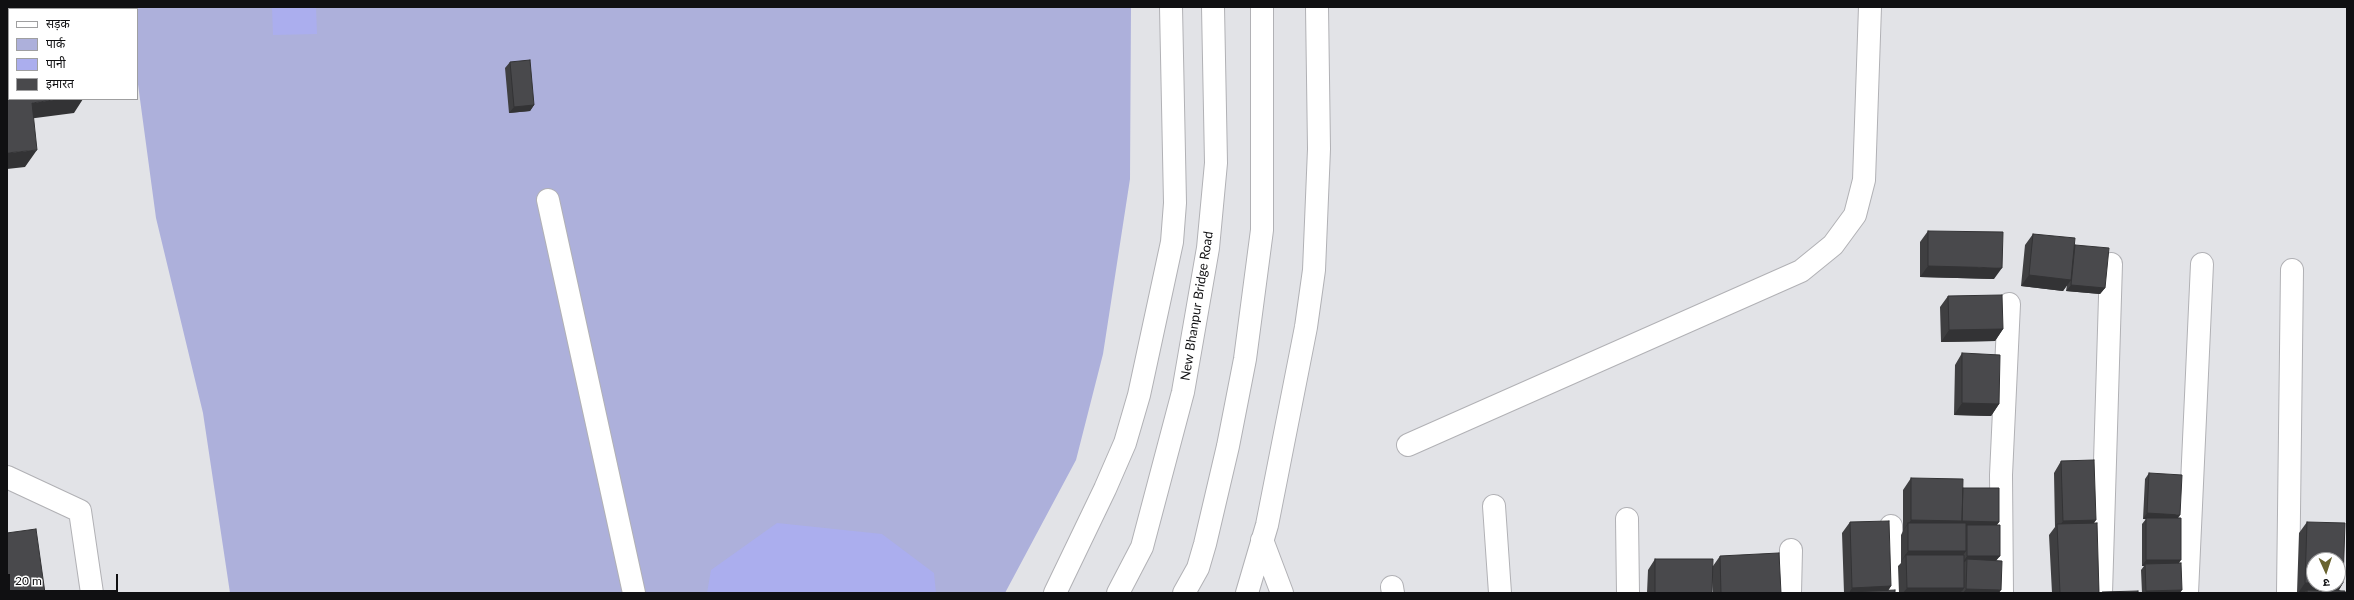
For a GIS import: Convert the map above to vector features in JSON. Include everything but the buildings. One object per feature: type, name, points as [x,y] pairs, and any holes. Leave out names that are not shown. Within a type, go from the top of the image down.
[{"type":"street","points":[[1055,593],[1105,489],[1125,443],[1138,395],[1172,242],[1174,203],[1171,7]]},
{"type":"street","name":"New Bhanpur Bridge Road","points":[[1118,593],[1142,547],[1183,392],[1208,248],[1216,163],[1213,7]]},
{"type":"street","points":[[1184,593],[1198,568],[1228,446],[1245,359],[1262,230],[1262,7]]},
{"type":"street","points":[[1246,593],[1267,525],[1306,327],[1314,270],[1319,149],[1317,7]]},
{"type":"street","points":[[1408,445],[1802,271],[1833,245],[1855,215],[1864,180],[1870,7]]},
{"type":"street","points":[[548,200],[634,593]]},
{"type":"street","points":[[2101,593],[2111,264]]},
{"type":"street","points":[[2187,593],[2202,264]]},
{"type":"street","points":[[2288,593],[2292,270]]},
{"type":"street","points":[[2002,593],[2001,475],[2009,304]]},
{"type":"street","points":[[7,477],[80,511],[92,593]]},
{"type":"street","points":[[1494,506],[1500,593]]},
{"type":"street","points":[[1627,519],[1628,593]]},
{"type":"street","points":[[1891,526],[1892,593]]},
{"type":"street","points":[[1262,540],[1282,593]]},
{"type":"street","points":[[1790,593],[1791,550]]},
{"type":"green space","points":[[1131,7],[1130,179],[1103,354],[1076,460],[1005,593],[230,593],[203,413],[156,218],[138,84],[138,8],[128,8]]},
{"type":"water","points":[[272,7],[316,7],[317,34],[273,35]]},
{"type":"water","points":[[777,523],[882,534],[934,573],[936,593],[707,593],[711,570]]}]
